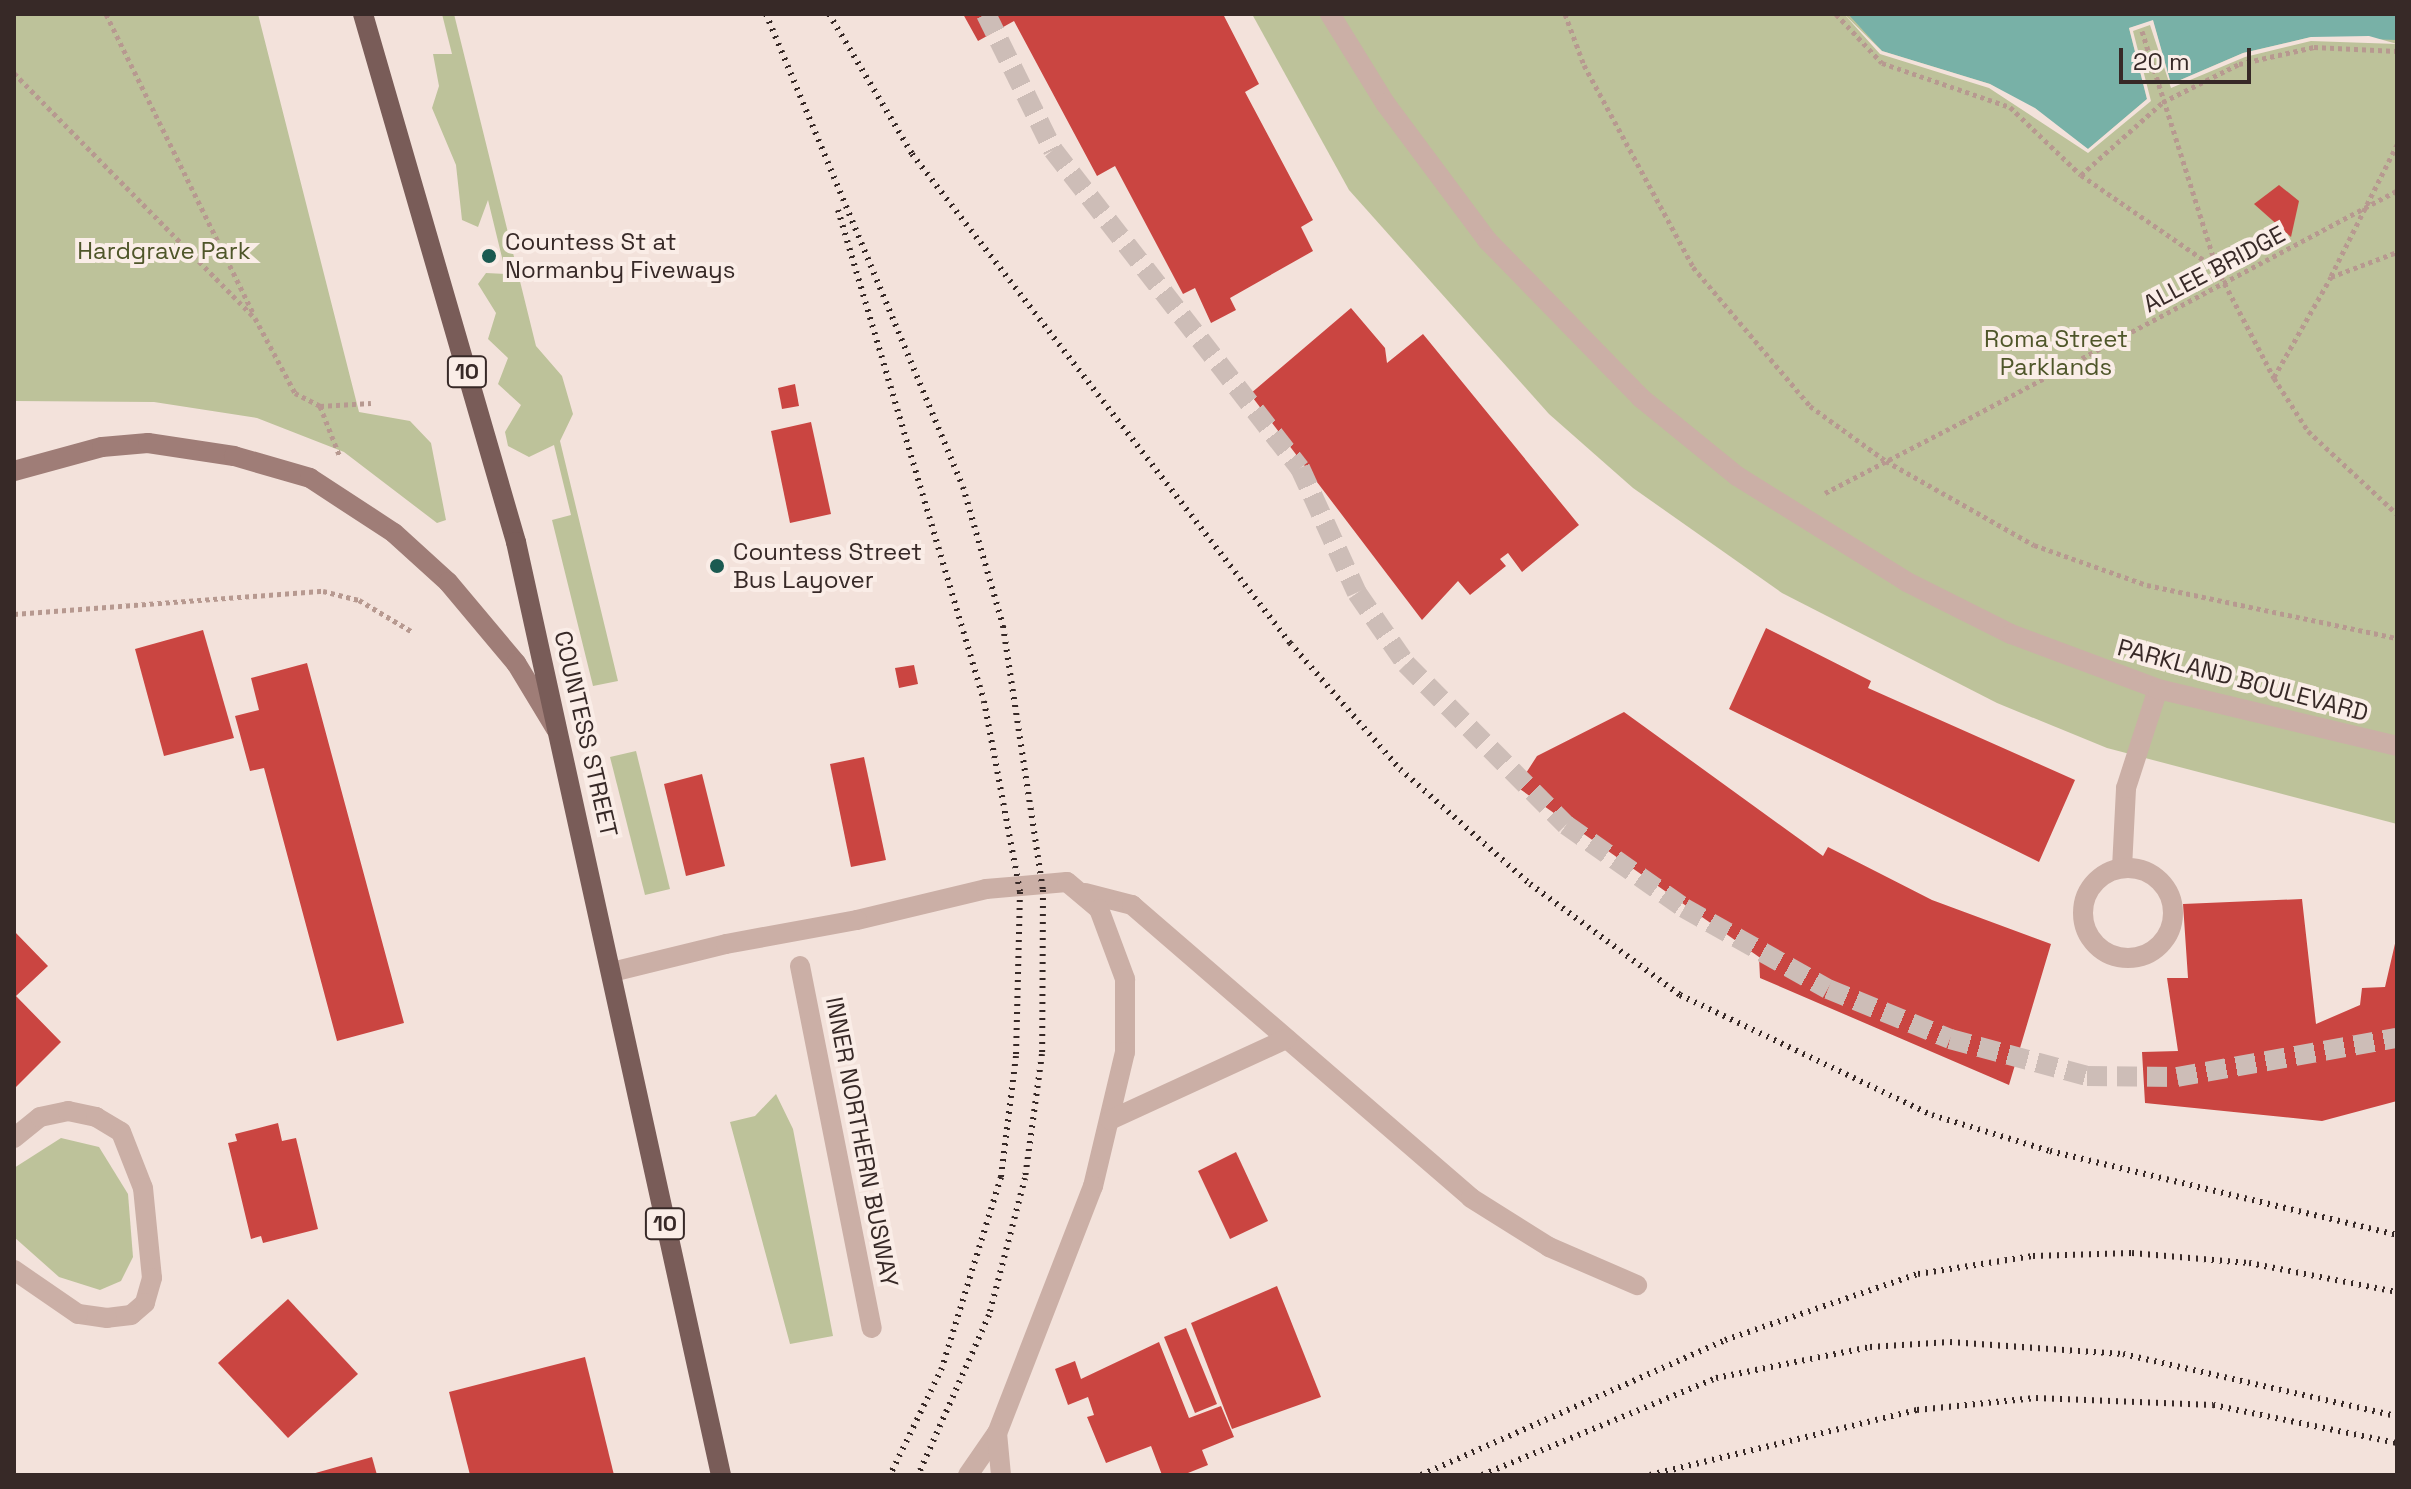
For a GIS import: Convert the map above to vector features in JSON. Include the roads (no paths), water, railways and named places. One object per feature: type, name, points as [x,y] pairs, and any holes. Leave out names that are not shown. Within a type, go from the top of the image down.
[{"type":"main road","name":"COUNTESS STREET","points":[[363,14],[516,542],[721,1475]]},
{"type":"main road","points":[[14,471],[88,449],[148,443],[234,456],[310,478],[384,525],[448,582],[516,663],[559,734]]},
{"type":"street","name":"PARKLAND BOULEVARD","points":[[1330,14],[1385,103],[1487,240],[1641,398],[1725,466],[1907,582],[2011,634],[2158,689],[2397,746]]},
{"type":"street","points":[[2122,868],[2126,788],[2158,689]]},
{"type":"street","points":[[2122,868],[2162,882],[2170,901],[2169,935],[2134,958],[2097,946],[2085,926],[2090,888],[2122,868]]},
{"type":"street","points":[[612,972],[726,944],[1050,879],[1085,893],[1132,905],[1483,1207],[1549,1247],[1637,1285]]},
{"type":"street","points":[[968,1475],[997,1433],[1072,1250],[1110,1120],[1127,1029],[1125,979],[1099,909],[1085,893]]},
{"type":"street","name":"INNER NORTHERN BUSWAY","points":[[800,966],[872,1328]]},
{"type":"street","points":[[1110,1120],[1286,1039]]},
{"type":"street","points":[[14,1138],[40,1117],[68,1111],[96,1117],[121,1132],[143,1188],[152,1278],[145,1303],[131,1315],[107,1318],[78,1314],[14,1270]]},
{"type":"street","points":[[997,1433],[1001,1475]]},
{"type":"water","points":[[1848,14],[2397,14],[2397,40],[2311,37],[2243,53],[2171,84],[2153,21],[2129,28],[2147,99],[2088,149],[1990,84],[1882,51]]},
{"type":"tunnel","points":[[986,14],[1053,150],[1300,468],[1357,593],[1406,664],[1566,825],[1684,908],[1828,989],[1950,1039],[2087,1076],[2177,1077],[2397,1038]]},
{"type":"railway","points":[[766,14],[963,487],[1003,626],[1043,890],[1042,1054],[1025,1178],[989,1315],[918,1475]]},
{"type":"railway","points":[[829,14],[912,154],[1290,643],[1400,769],[1530,884],[1680,995],[1932,1115],[2050,1151],[2397,1235]]},
{"type":"railway","points":[[838,210],[984,701],[1020,892],[1016,1056],[1001,1177],[942,1368],[890,1475]]},
{"type":"railway","points":[[1421,1475],[1725,1340],[1918,1274],[2033,1256],[2132,1253],[2249,1263],[2397,1292]]},
{"type":"railway","points":[[1482,1475],[1716,1378],[1870,1347],[1950,1342],[2123,1354],[2397,1416]]},
{"type":"railway","points":[[1650,1475],[1917,1410],[2036,1398],[2213,1405],[2397,1443]]},
{"type":"place","name":"Countess St at Normanby Fiveways","points":[[489,256]]},
{"type":"place","name":"Countess Street Bus Layover","points":[[717,566]]},
{"type":"park label","name":"Hardgrave Park","points":[[164,251]]},
{"type":"park label","name":"Roma Street Parklands","points":[[2056,353]]}]
